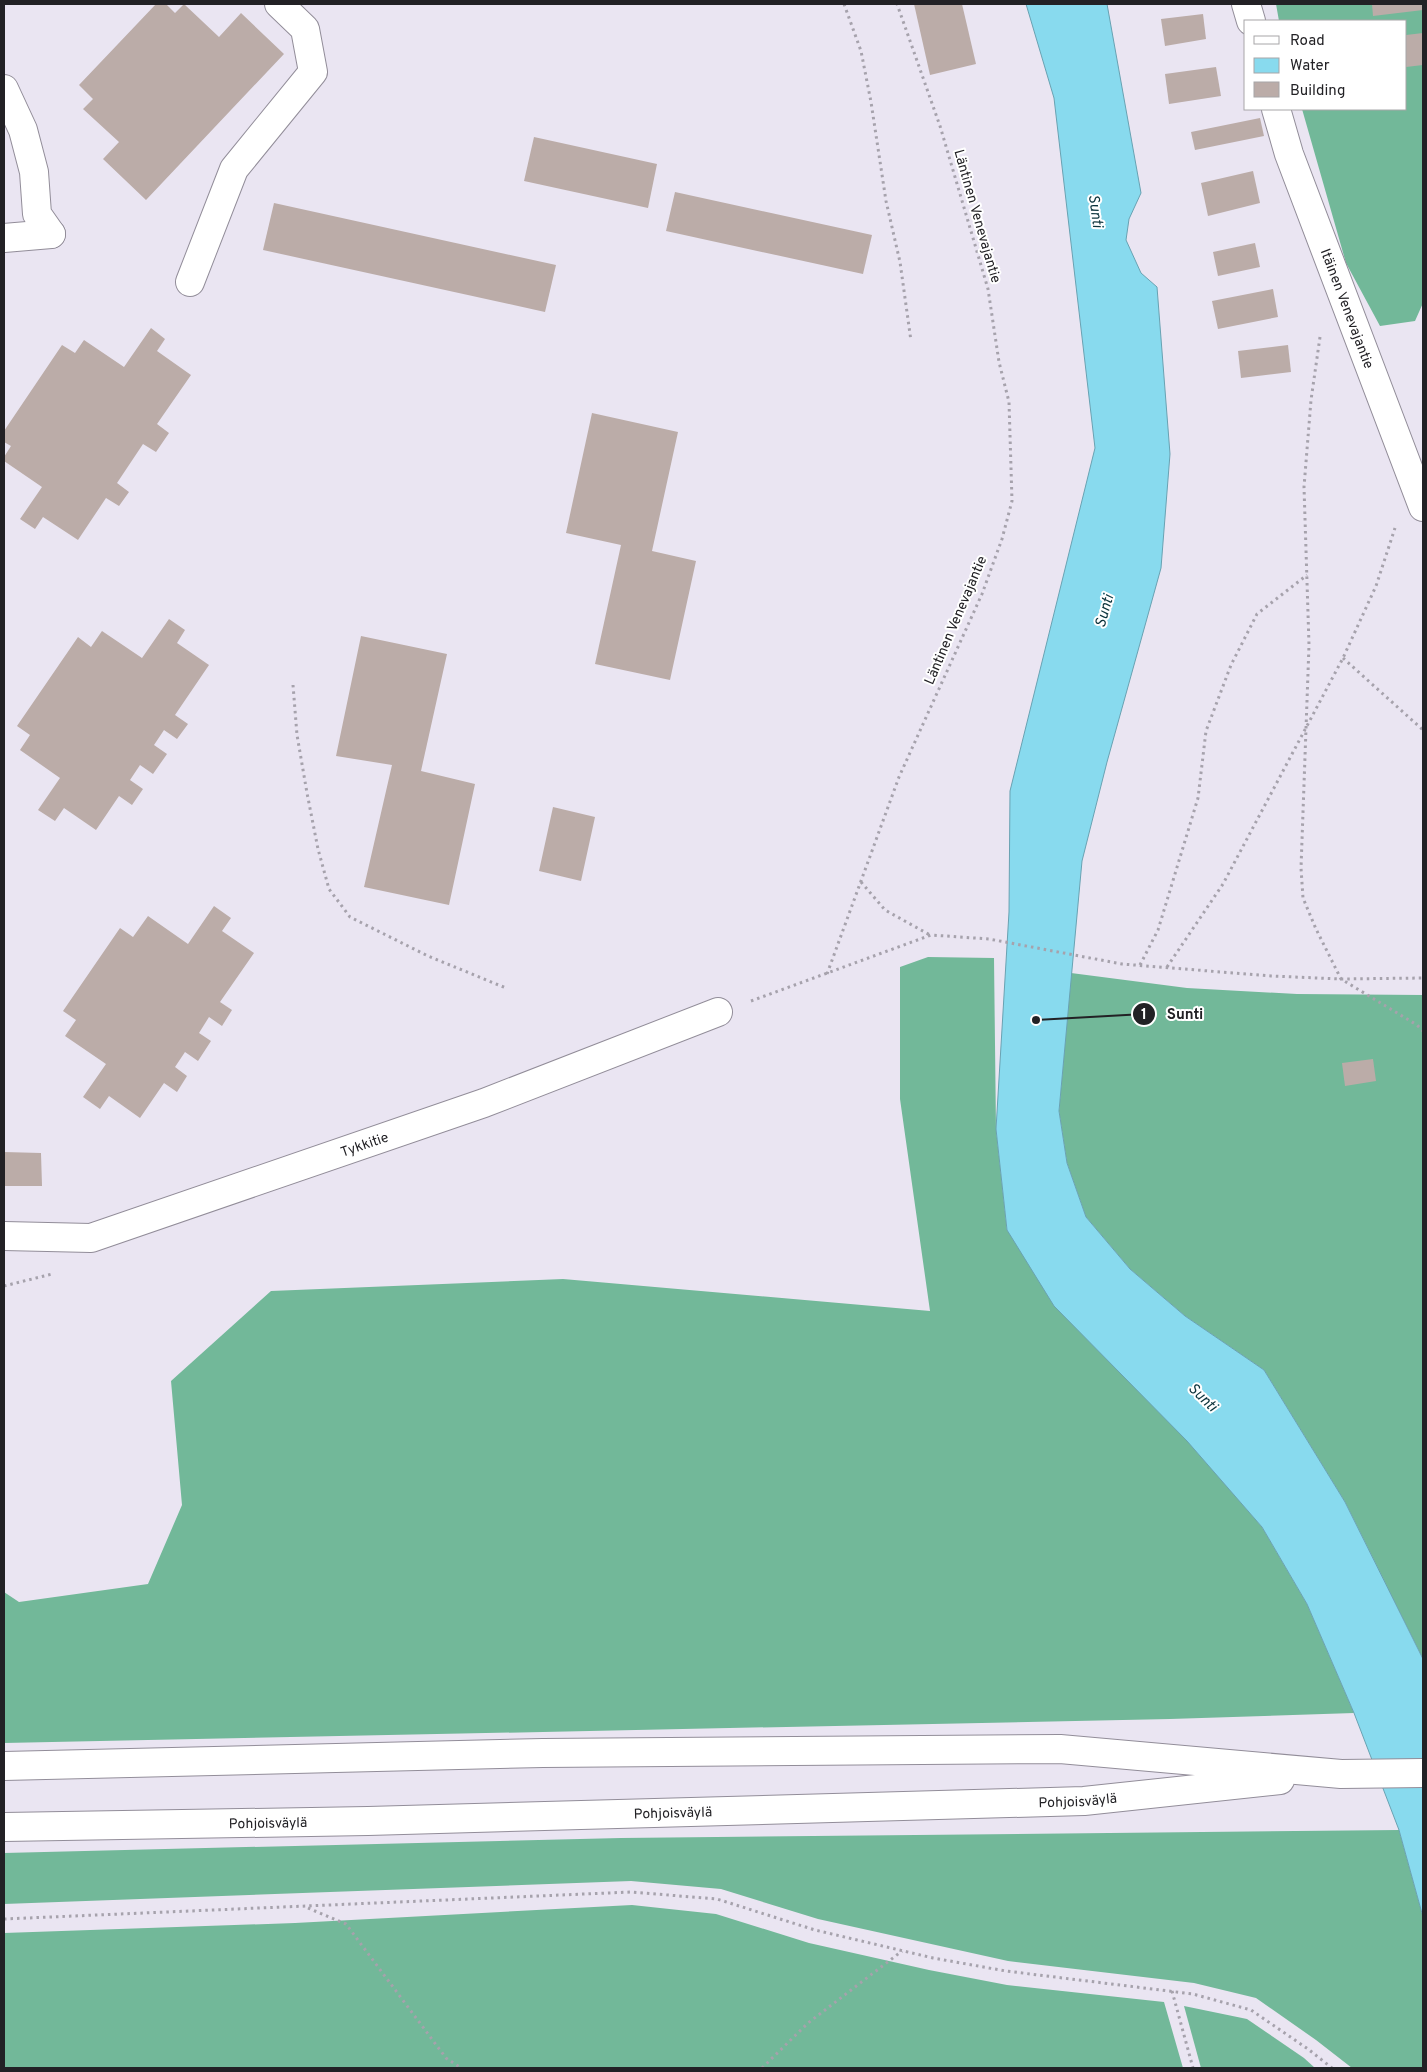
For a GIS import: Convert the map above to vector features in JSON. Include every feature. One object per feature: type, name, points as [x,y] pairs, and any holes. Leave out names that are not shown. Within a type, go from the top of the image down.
[{"type":"main road","points":[[190,282],[234,169],[313,72],[305,29],[279,4]]},
{"type":"main road","points":[[1246,4],[1251,20]]},
{"type":"main road","points":[[4,88],[23,130],[34,172],[37,214],[51,234],[4,238]]},
{"type":"main road","name":"Itäinen Venevajantie","points":[[1276,110],[1288,154],[1423,507]]},
{"type":"main road","name":"Tykkitie","points":[[4,1236],[91,1238],[484,1103],[718,1012]]},
{"type":"main road","name":"Pohjoisväylä","points":[[4,1766],[544,1753],[1060,1749],[1341,1774]]},
{"type":"main road","name":"Pohjoisväylä","points":[[4,1827],[368,1821],[1084,1801],[1341,1774],[1423,1773]]},
{"type":"path","points":[[844,4],[861,51],[886,201],[900,262],[911,341]]},
{"type":"path","name":"Läntinen Venevajantie","points":[[826,974],[899,777],[982,594],[1002,539],[1012,501],[1009,402],[999,362],[988,289],[940,126],[897,4]]},
{"type":"path","points":[[1321,334],[1310,400],[1304,487],[1309,645],[1301,868],[1303,898],[1341,979],[1417,1025],[1423,1031]]},
{"type":"path","points":[[1167,967],[1224,884],[1343,658],[1376,586],[1411,476]]},
{"type":"path","points":[[1140,965],[1158,930],[1198,798],[1206,730],[1231,666],[1257,614],[1307,575]]},
{"type":"path","points":[[1343,658],[1423,730]]},
{"type":"path","points":[[293,685],[307,793],[318,849],[329,889],[350,917],[428,956],[506,988]]},
{"type":"path","points":[[861,882],[884,910],[930,935]]},
{"type":"path","points":[[718,1012],[930,935],[989,938],[1122,964],[1271,976],[1341,979],[1423,978]]},
{"type":"path","points":[[4,1919],[631,1892],[717,1899],[814,1930],[933,1958],[1006,1971],[1193,1994],[1251,2010],[1332,2068]]},
{"type":"path","points":[[305,1907],[346,1924],[446,2058],[461,2068]]},
{"type":"path","points":[[762,2068],[808,2023],[902,1950]]},
{"type":"path","points":[[1172,1990],[1193,2068]]},
{"type":"green space","points":[[1276,4],[1423,4],[1423,303],[1415,321],[1380,326],[1346,263],[1302,110],[1407,110],[1407,20],[1279,20]]},
{"type":"green space","points":[[928,957],[994,958],[996,1129],[1007,1230],[1262,1527],[1307,1604],[1354,1713],[1170,1719],[4,1743],[4,1592],[19,1602],[148,1584],[182,1505],[171,1381],[271,1291],[563,1279],[930,1311],[900,1099],[900,967]]},
{"type":"green space","points":[[1071,973],[1187,988],[1297,994],[1423,995],[1423,1659],[1345,1502],[1264,1370],[1185,1316],[1130,1269],[1086,1217],[1067,1163],[1059,1111]]},
{"type":"green space","points":[[1399,1830],[1423,1917],[1423,2068],[1352,2068],[1256,1998],[1194,1983],[1008,1961],[818,1919],[721,1889],[631,1881],[4,1904],[4,1853],[621,1838]]},
{"type":"green space","points":[[632,1905],[716,1914],[809,1943],[929,1970],[1007,1985],[1164,2002],[1183,2068],[4,2068],[4,1933],[295,1923]]},
{"type":"green space","points":[[1184,2006],[1247,2019],[1304,2058],[1315,2068],[1201,2068]]},
{"type":"water","points":[[1026,4],[1107,4],[1141,193],[1129,219],[1126,240],[1141,273],[1157,287],[1170,454],[1161,568],[1107,762],[1082,861],[1059,1111],[1067,1163],[1086,1217],[1130,1269],[1185,1316],[1264,1370],[1345,1502],[1423,1659],[1423,1917],[1399,1830],[1354,1713],[1307,1604],[1262,1527],[1187,1441],[1054,1306],[1007,1230],[996,1129],[1009,912],[1010,791],[1095,448],[1054,98]]},
{"type":"building","points":[[156,4],[166,4],[175,13],[184,4],[219,37],[241,13],[284,54],[146,200],[103,159],[119,142],[83,109],[93,99],[79,85]]},
{"type":"building","points":[[914,4],[962,4],[976,64],[930,75]]},
{"type":"building","points":[[1372,4],[1423,4],[1423,10],[1373,16]]},
{"type":"building","points":[[1203,14],[1206,39],[1165,46],[1161,19]]},
{"type":"building","points":[[1423,33],[1423,65],[1407,67],[1407,35]]},
{"type":"building","points":[[1216,67],[1221,96],[1169,104],[1165,74]]},
{"type":"building","points":[[1260,118],[1264,136],[1195,150],[1191,132]]},
{"type":"building","points":[[534,137],[657,164],[648,208],[524,181]]},
{"type":"building","points":[[1253,171],[1260,203],[1208,216],[1201,183]]},
{"type":"building","points":[[675,192],[872,235],[863,274],[666,231]]},
{"type":"building","points":[[274,203],[556,265],[545,312],[263,250]]},
{"type":"building","points":[[1255,243],[1260,267],[1218,276],[1213,252]]},
{"type":"building","points":[[1273,289],[1278,317],[1218,329],[1212,301]]},
{"type":"building","points":[[151,328],[165,339],[157,351],[191,375],[157,424],[169,433],[156,452],[143,444],[117,483],[129,492],[119,506],[106,498],[78,540],[43,517],[35,529],[20,519],[42,487],[4,461],[4,457],[11,446],[4,442],[4,431],[62,345],[75,353],[84,340],[124,367]]},
{"type":"building","points":[[1288,345],[1291,372],[1241,378],[1238,351]]},
{"type":"building","points":[[592,413],[678,432],[652,551],[696,561],[670,680],[595,664],[621,545],[566,533]]},
{"type":"building","points":[[169,619],[185,630],[177,643],[209,665],[175,715],[188,724],[177,739],[164,730],[154,745],[167,754],[153,774],[140,765],[130,780],[143,789],[132,805],[119,796],[96,830],[64,808],[55,821],[38,810],[60,778],[20,750],[30,735],[17,726],[78,637],[91,647],[102,631],[142,658]]},
{"type":"building","points":[[361,636],[447,654],[421,771],[475,784],[449,905],[364,887],[392,765],[336,756]]},
{"type":"building","points":[[553,807],[595,817],[581,881],[539,871]]},
{"type":"building","points":[[214,906],[231,918],[222,931],[254,953],[220,1002],[232,1010],[222,1026],[209,1017],[199,1033],[211,1041],[198,1061],[185,1052],[175,1067],[187,1076],[177,1092],[164,1083],[140,1118],[109,1096],[100,1109],[83,1097],[106,1064],[65,1036],[76,1020],[63,1011],[120,928],[133,937],[148,916],[188,944]]},
{"type":"building","points":[[1373,1059],[1376,1081],[1345,1086],[1342,1063]]},
{"type":"building","points":[[4,1152],[41,1153],[42,1186],[4,1186]]},
{"type":"place","name":"Sunti","points":[[1036,1020]]}]
